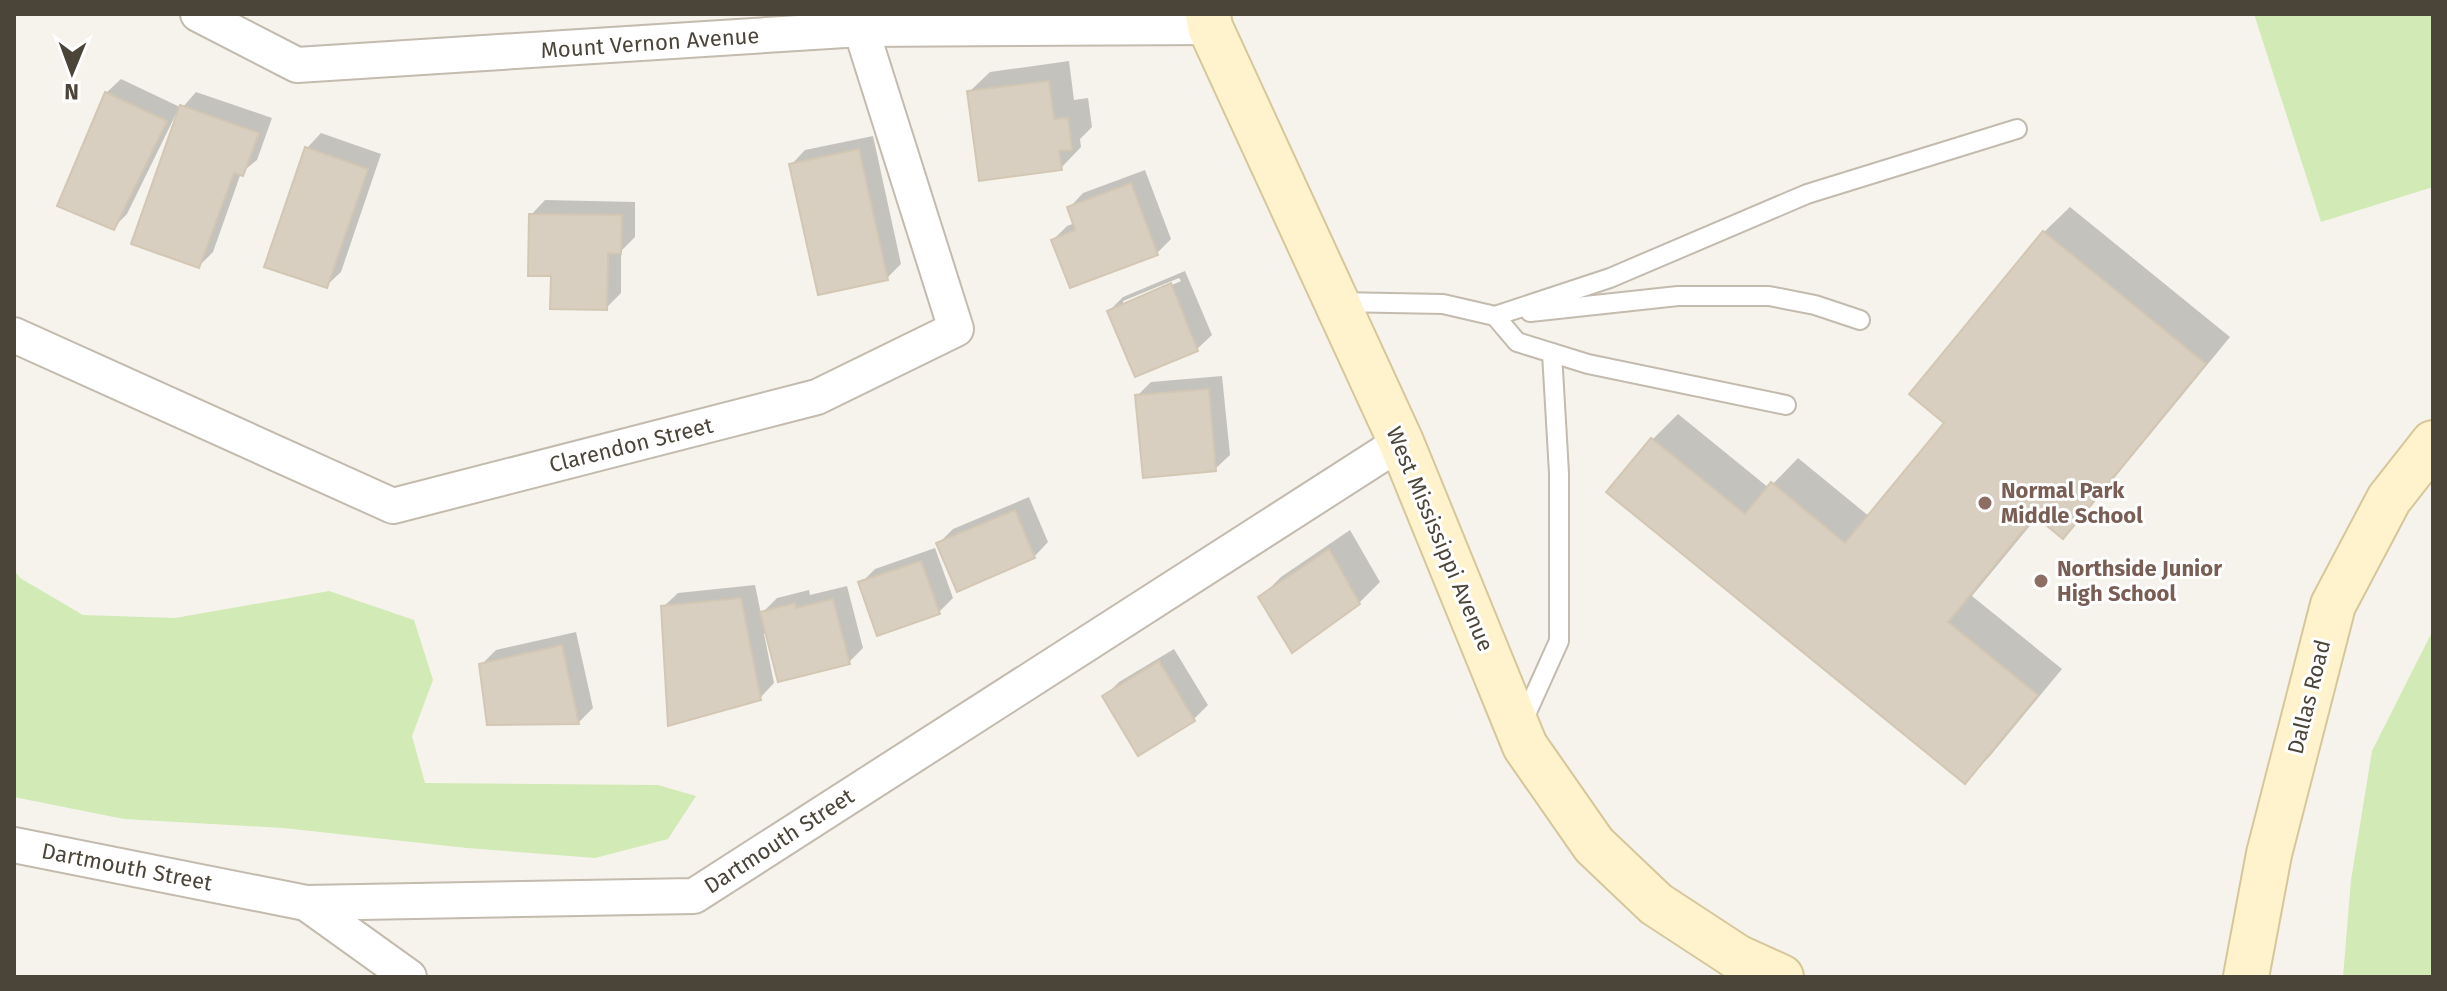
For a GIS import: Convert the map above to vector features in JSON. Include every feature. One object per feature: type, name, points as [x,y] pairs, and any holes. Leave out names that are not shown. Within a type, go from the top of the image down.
[{"type":"street","name":"Mount Vernon Avenue","points":[[198,14],[297,65],[861,29],[1203,18]]},
{"type":"street","name":"West Mississippi Avenue","points":[[1203,18],[1401,442],[1525,746],[1594,845],[1656,904],[1737,957],[1781,977]]},
{"type":"street","name":"Clarendon Street","points":[[14,335],[393,506],[817,397],[956,329],[861,29]]},
{"type":"street","name":"Dartmouth Street","points":[[14,845],[306,903],[694,896],[1401,442]]},
{"type":"street","name":"Dallas Road","points":[[2246,977],[2269,854],[2333,605],[2389,499],[2433,443]]},
{"type":"street","points":[[306,903],[409,977]]},
{"type":"lane","points":[[1495,316],[1610,278],[1807,194],[2017,129]]},
{"type":"lane","points":[[1336,302],[1443,304],[1495,316],[1678,296],[1769,296],[1815,305],[1860,320]]},
{"type":"lane","points":[[1495,316],[1517,342],[1552,353],[1588,364],[1786,405]]},
{"type":"lane","points":[[1519,730],[1559,641],[1559,473],[1552,353]]},
{"type":"green space","points":[[2254,14],[2433,14],[2433,187],[2321,222]]},
{"type":"green space","points":[[14,570],[20,578],[83,615],[175,618],[329,591],[414,620],[433,680],[412,736],[425,783],[658,785],[696,796],[668,839],[595,858],[283,828],[124,819],[14,797]]},
{"type":"green space","points":[[2433,630],[2433,977],[2343,977],[2351,880],[2372,751]]},
{"type":"building","points":[[1049,81],[1054,119],[1068,118],[1072,150],[1059,151],[1062,170],[979,181],[967,91]]},
{"type":"building","points":[[105,92],[167,121],[114,230],[57,206]]},
{"type":"building","points":[[180,105],[259,133],[243,176],[234,173],[199,268],[131,244]]},
{"type":"building","points":[[305,147],[368,169],[327,288],[264,267]]},
{"type":"building","points":[[859,149],[888,280],[818,295],[789,164]]},
{"type":"building","points":[[1131,183],[1158,255],[1070,288],[1051,240],[1075,230],[1067,207]]},
{"type":"building","points":[[529,214],[622,215],[621,254],[608,253],[607,310],[550,309],[551,276],[528,276]]},
{"type":"building","name":"Normal Park Middle School","points":[[2043,231],[2206,364],[2063,539],[2035,516],[1948,622],[2038,695],[1965,784],[1606,492],[1651,438],[1745,514],[1771,482],[1845,543],[1944,423],[1909,394]]},
{"type":"building","points":[[1171,283],[1198,351],[1135,377],[1107,311]]},
{"type":"building","points":[[1209,389],[1216,471],[1143,478],[1135,395]]},
{"type":"building","points":[[1015,510],[1035,558],[957,592],[936,543]]},
{"type":"building","points":[[1329,549],[1360,604],[1292,653],[1258,597]]},
{"type":"building","points":[[921,561],[940,614],[877,636],[858,582]]},
{"type":"building","points":[[741,598],[761,700],[668,726],[661,606]]},
{"type":"building","points":[[833,599],[850,664],[778,682],[760,612],[795,603],[796,608]]},
{"type":"building","points":[[562,645],[579,724],[487,725],[479,664]]},
{"type":"building","points":[[1159,661],[1195,721],[1138,756],[1102,696]]},
{"type":"place","name":"Normal Park Middle School","points":[[1985,503]]},
{"type":"place","name":"Northside Junior High School","points":[[2041,581]]}]
